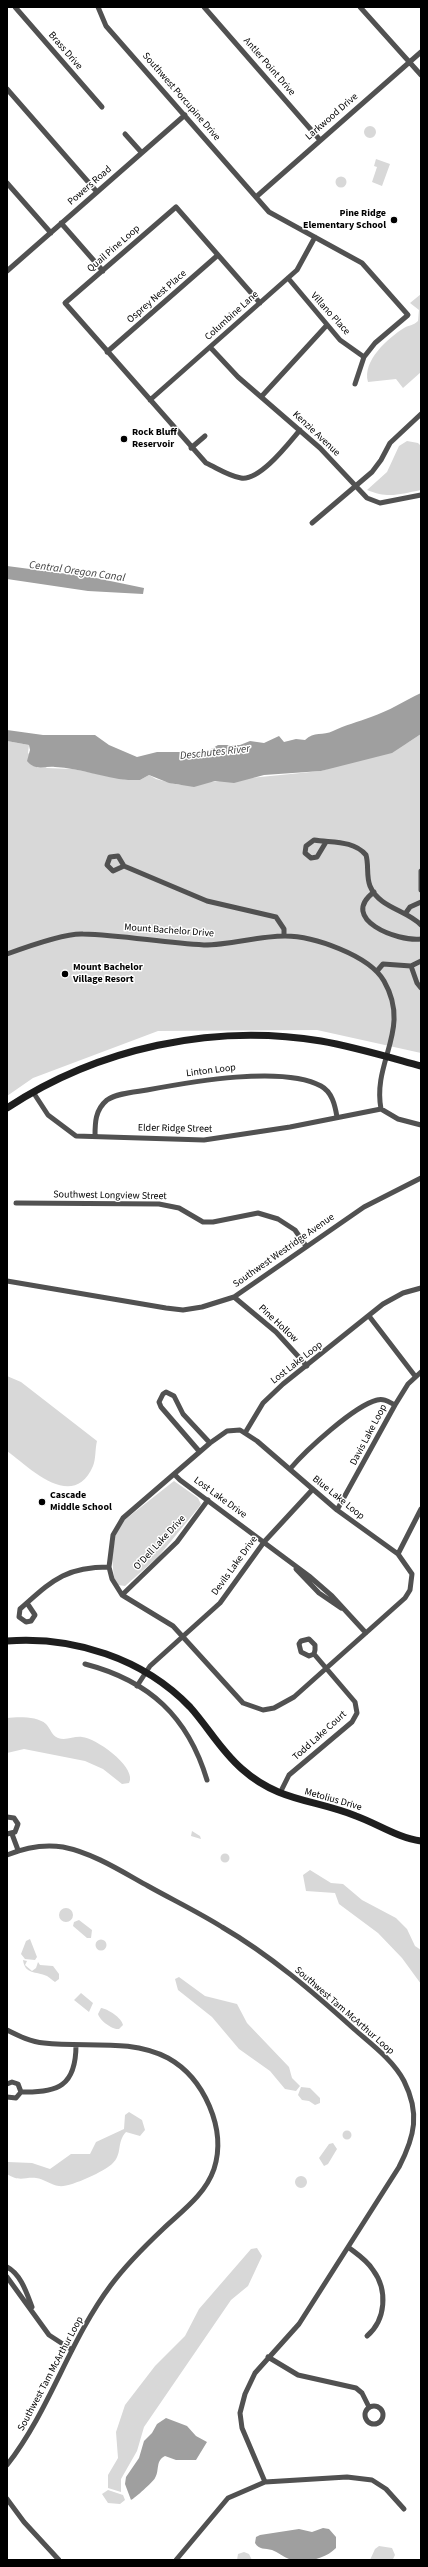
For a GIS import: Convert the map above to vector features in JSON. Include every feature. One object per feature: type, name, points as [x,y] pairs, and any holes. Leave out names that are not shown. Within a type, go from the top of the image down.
[{"type":"street","name":"Brass Drive","points":[[15,7],[102,108]]},
{"type":"street","name":"Southwest Porcupine Drive","points":[[98,7],[106,26],[277,218],[362,263],[408,315],[375,343],[364,356]]},
{"type":"street","name":"Antler Point Drive","points":[[204,7],[320,140]]},
{"type":"street","points":[[360,7],[408,63],[421,74]]},
{"type":"street","name":"Larkwood Drive","points":[[256,196],[421,52]]},
{"type":"street","points":[[7,89],[97,192]]},
{"type":"street","name":"Powers Road","points":[[7,271],[185,116]]},
{"type":"street","points":[[124,134],[142,153]]},
{"type":"street","points":[[7,182],[51,233]]},
{"type":"street","name":"Quail Pine Loop","points":[[260,303],[176,207],[65,304],[191,448],[206,463],[233,475],[247,478],[260,471],[276,458],[300,430]]},
{"type":"street","points":[[61,223],[102,271]]},
{"type":"street","name":"Columbine Lane","points":[[150,400],[288,278],[301,264],[315,237]]},
{"type":"street","name":"Osprey Nest Place","points":[[107,352],[218,255]]},
{"type":"street","name":"Villano Place","points":[[288,278],[327,325],[348,347],[364,356]]},
{"type":"street","points":[[261,397],[327,325]]},
{"type":"street","name":"Kenzie Avenue","points":[[210,348],[261,397],[320,448],[355,487],[367,498],[380,502],[421,496]]},
{"type":"street","points":[[355,384],[364,356]]},
{"type":"street","points":[[312,523],[355,487],[377,466],[396,435],[421,414]]},
{"type":"street","points":[[191,448],[205,436]]},
{"type":"street","points":[[326,842],[347,844],[363,851],[366,855],[369,881],[374,892],[385,903],[405,914],[421,926]]},
{"type":"street","points":[[124,866],[207,901],[276,917],[284,929],[284,936]]},
{"type":"street","points":[[421,871],[421,890]]},
{"type":"street","points":[[374,892],[365,900],[363,907],[365,918],[372,925],[407,939],[421,939]]},
{"type":"street","points":[[405,914],[410,906],[421,902]]},
{"type":"street","name":"Mount Bachelor Drive","points":[[7,954],[82,933],[205,945],[284,936],[308,938],[347,953],[365,961],[377,971],[391,995],[395,1017],[394,1031],[378,1092],[381,1109]]},
{"type":"street","points":[[377,971],[387,964],[411,966],[421,961]]},
{"type":"street","points":[[411,966],[417,983],[421,988]]},
{"type":"street","points":[[7,1108],[33,1092],[68,1074],[119,1056],[148,1047],[206,1038],[289,1037],[320,1041],[387,1056],[421,1066]]},
{"type":"street","name":"Linton Loop","points":[[95,1136],[98,1111],[107,1100],[122,1095],[158,1088],[234,1076],[310,1081],[323,1087],[330,1094],[337,1117]]},
{"type":"street","name":"Elder Ridge Street","points":[[33,1092],[39,1104],[60,1125],[76,1136],[204,1140],[290,1127],[381,1109]]},
{"type":"street","points":[[381,1109],[398,1119],[421,1125]]},
{"type":"street","name":"Southwest Westridge Avenue","points":[[7,1281],[41,1289],[183,1310],[202,1307],[234,1297],[364,1207],[421,1178]]},
{"type":"street","name":"Southwest Longview Street","points":[[16,1203],[159,1204],[179,1208],[203,1222],[213,1222],[258,1213],[278,1219],[295,1230],[306,1246]]},
{"type":"street","name":"Lost Lake Loop","points":[[245,1433],[256,1414],[272,1394],[369,1316],[393,1299],[421,1288]]},
{"type":"street","name":"Pine Hollow","points":[[234,1297],[276,1332],[307,1366]]},
{"type":"street","points":[[369,1316],[415,1376]]},
{"type":"street","name":"Davis Lake Loop","points":[[338,1510],[394,1405],[415,1376],[421,1372]]},
{"type":"street","points":[[199,1451],[161,1407],[159,1402],[163,1394],[166,1392],[174,1396],[183,1414],[210,1443]]},
{"type":"street","points":[[290,1469],[321,1437],[371,1402],[382,1400],[394,1405]]},
{"type":"street","name":"Blue Lake Loop","points":[[240,1430],[245,1433],[338,1510],[398,1554],[412,1574],[410,1590],[405,1598],[284,1704],[264,1710],[243,1703],[183,1637],[164,1620],[131,1602],[122,1595],[112,1579],[109,1567],[113,1535],[122,1518],[199,1451],[227,1431],[240,1430]]},
{"type":"street","name":"Lost Lake Drive","points":[[174,1474],[264,1542],[294,1567],[319,1593],[342,1609],[366,1633]]},
{"type":"street","name":"Devils Lake Drive","points":[[137,1686],[145,1672],[220,1603],[264,1542],[313,1489]]},
{"type":"street","name":"O'Dell Lake Drive","points":[[122,1595],[177,1542],[208,1500]]},
{"type":"street","points":[[398,1554],[421,1509]]},
{"type":"street","points":[[27,1603],[68,1572],[109,1567]]},
{"type":"street","name":"Metolius Drive","points":[[7,1641],[51,1640],[81,1646],[100,1652],[145,1672],[183,1700],[212,1737],[243,1770],[280,1793],[300,1801],[347,1813],[404,1837],[421,1841]]},
{"type":"street","name":"Todd Lake Court","points":[[280,1793],[290,1775],[352,1722],[357,1713],[355,1702],[314,1654]]},
{"type":"street","points":[[85,1664],[101,1668],[151,1694],[180,1722],[200,1756],[207,1780]]},
{"type":"street","points":[[7,1817],[14,1818],[18,1824],[15,1832],[9,1834],[18,1850]]},
{"type":"street","name":"Southwest Tam McArthur Loop","points":[[7,1855],[18,1850],[37,1846],[62,1847],[107,1863],[245,1942],[304,1986],[380,2052],[404,2080],[418,2115],[408,2149],[299,2324],[255,2373],[245,2394],[240,2413],[242,2428],[265,2482]]},
{"type":"street","name":"Southwest Tam McArthur Loop","points":[[7,2030],[26,2039],[43,2043],[76,2045],[132,2045],[167,2058],[184,2069],[204,2092],[213,2119],[218,2144],[214,2169],[205,2188],[134,2258],[111,2285],[72,2350],[37,2420],[7,2465]]},
{"type":"street","points":[[21,2092],[41,2093],[61,2086],[72,2070],[76,2045]]},
{"type":"street","points":[[7,2084],[12,2082],[18,2084],[21,2092]]},
{"type":"street","points":[[7,2098],[16,2098],[21,2092]]},
{"type":"street","points":[[348,2247],[373,2270],[382,2293],[380,2322],[367,2336]]},
{"type":"street","points":[[7,2267],[12,2269],[25,2288],[34,2314]]},
{"type":"street","points":[[7,2278],[49,2335],[72,2350]]},
{"type":"street","points":[[268,2357],[298,2375],[356,2388],[362,2393],[369,2407]]},
{"type":"street","points":[[176,2560],[228,2498],[265,2482],[347,2477],[372,2480],[386,2489],[404,2509]]},
{"type":"street","points":[[7,2499],[24,2522],[59,2560]]},
{"type":"shaded area","points":[[370,126],[374,128],[376,132],[374,136],[370,138],[366,136],[364,132],[366,128]]},
{"type":"shaded area","points":[[376,159],[390,164],[382,186],[372,182],[377,167],[374,166]]},
{"type":"shaded area","points":[[339,177],[343,177],[345,178],[345,186],[339,187],[336,184],[336,180]]},
{"type":"shaded area","points":[[421,294],[421,372],[403,388],[396,379],[368,382],[367,374],[369,366],[378,351],[398,332],[418,321],[419,310],[410,303]]},
{"type":"shaded area","points":[[407,441],[418,443],[421,446],[421,490],[388,495],[367,490],[387,472],[399,446]]},
{"type":"shaded area","points":[[421,734],[421,1053],[317,1030],[158,1031],[33,1078],[7,1096],[7,741],[29,745],[28,753],[47,768],[73,769],[128,780],[140,780],[149,775],[156,779],[179,785],[321,771],[407,743]]},
{"type":"shaded area","points":[[7,1376],[21,1382],[97,1441],[94,1463],[85,1479],[74,1485],[63,1486],[51,1482],[27,1467],[7,1451]]},
{"type":"shaded area","points":[[174,1481],[198,1498],[201,1504],[158,1557],[125,1586],[118,1585],[114,1578],[112,1558],[115,1536],[122,1522]]},
{"type":"shaded area","points":[[7,1718],[33,1718],[46,1724],[58,1738],[64,1739],[82,1737],[96,1742],[112,1753],[126,1767],[129,1774],[129,1783],[122,1784],[103,1769],[85,1761],[24,1749],[7,1753]]},
{"type":"shaded area","points":[[192,1831],[200,1836],[201,1839],[191,1836]]},
{"type":"shaded area","points":[[223,1854],[227,1854],[229,1858],[227,1862],[223,1862],[221,1860],[221,1856]]},
{"type":"shaded area","points":[[310,1870],[331,1883],[343,1884],[362,1900],[396,1918],[407,1929],[415,1946],[421,1950],[421,1984],[402,1958],[378,1933],[339,1904],[335,1893],[306,1891],[303,1875]]},
{"type":"shaded area","points":[[66,1908],[71,1910],[73,1915],[71,1920],[66,1922],[61,1920],[59,1915],[61,1910]]},
{"type":"shaded area","points":[[79,1920],[92,1930],[91,1938],[87,1938],[73,1926],[74,1922]]},
{"type":"shaded area","points":[[30,1939],[37,1957],[35,1960],[25,1959],[21,1954],[26,1941]]},
{"type":"shaded area","points":[[99,1940],[103,1940],[105,1941],[105,1949],[99,1950],[96,1947],[96,1943]]},
{"type":"shaded area","points":[[23,1960],[27,1961],[25,1965],[32,1971],[36,1968],[38,1962],[40,1965],[53,1966],[59,1974],[59,1979],[55,1982],[43,1974],[32,1972],[26,1968]]},
{"type":"shaded area","points":[[179,1977],[205,1996],[237,2004],[247,2023],[289,2067],[292,2078],[300,2086],[296,2091],[285,2089],[270,2071],[239,2049],[212,2017],[178,1990],[175,1979]]},
{"type":"shaded area","points":[[81,1993],[93,2003],[89,2012],[74,2000]]},
{"type":"shaded area","points":[[101,2008],[114,2014],[123,2025],[119,2029],[116,2029],[107,2024],[99,2017],[98,2014]]},
{"type":"shaded area","points":[[301,2087],[310,2088],[320,2098],[320,2103],[315,2105],[309,2101],[302,2100],[298,2095]]},
{"type":"shaded area","points":[[129,2112],[142,2120],[145,2130],[140,2136],[126,2132],[121,2140],[119,2152],[115,2160],[108,2167],[95,2175],[78,2182],[59,2186],[39,2179],[18,2179],[7,2174],[8,2162],[32,2163],[50,2169],[71,2154],[90,2154],[96,2142],[124,2129],[125,2115]]},
{"type":"shaded area","points":[[345,2131],[349,2131],[351,2135],[349,2139],[345,2139],[343,2137],[343,2133]]},
{"type":"shaded area","points":[[333,2143],[337,2149],[328,2164],[324,2166],[319,2158],[329,2144]]},
{"type":"shaded area","points":[[301,2176],[305,2178],[307,2182],[305,2186],[301,2188],[297,2186],[295,2182],[297,2178]]},
{"type":"shaded area","points":[[257,2248],[262,2256],[248,2286],[231,2300],[144,2427],[137,2451],[121,2479],[121,2492],[108,2488],[108,2475],[118,2458],[116,2432],[125,2405],[155,2366],[185,2336],[199,2309],[251,2249]]},
{"type":"shaded area","points":[[108,2490],[123,2495],[125,2500],[120,2504],[108,2503],[102,2494]]},
{"type":"shaded area","points":[[379,2546],[392,2548],[395,2555],[393,2559],[370,2560],[375,2549]]},
{"type":"shaded area","points":[[244,2552],[249,2554],[252,2560],[237,2560],[238,2554]]},
{"type":"water","points":[[7,566],[91,577],[144,588],[143,594],[88,591],[7,579]]},
{"type":"water","name":"Deschutes River","points":[[421,693],[421,734],[392,753],[321,771],[264,775],[234,783],[215,781],[194,787],[169,783],[149,775],[140,780],[128,780],[64,768],[36,767],[27,761],[30,750],[29,745],[7,741],[7,730],[43,735],[95,735],[109,745],[137,757],[157,752],[206,752],[218,745],[240,745],[250,741],[264,743],[279,736],[284,742],[296,739],[305,740],[308,737],[329,732],[378,715]]},
{"type":"water","points":[[166,2418],[187,2426],[196,2436],[207,2442],[196,2460],[176,2460],[165,2456],[162,2458],[154,2480],[131,2500],[125,2484],[126,2477],[139,2458],[144,2441],[152,2433],[157,2424]]},
{"type":"water","points":[[323,2528],[329,2529],[336,2537],[336,2548],[326,2555],[314,2560],[301,2561],[289,2559],[272,2550],[260,2548],[255,2543],[256,2537],[260,2535],[299,2529],[312,2532]]},
{"type":"place","name":"Pine Ridge Elementary School","points":[[394,220]]},
{"type":"place","name":"Rock Bluff Reservoir","points":[[124,439]]},
{"type":"place","name":"Mount Bachelor Village Resort","points":[[65,974]]},
{"type":"place","name":"Cascade Middle School","points":[[42,1502]]},
{"type":"water label","name":"Central Oregon Canal","points":[[77,572]]}]
